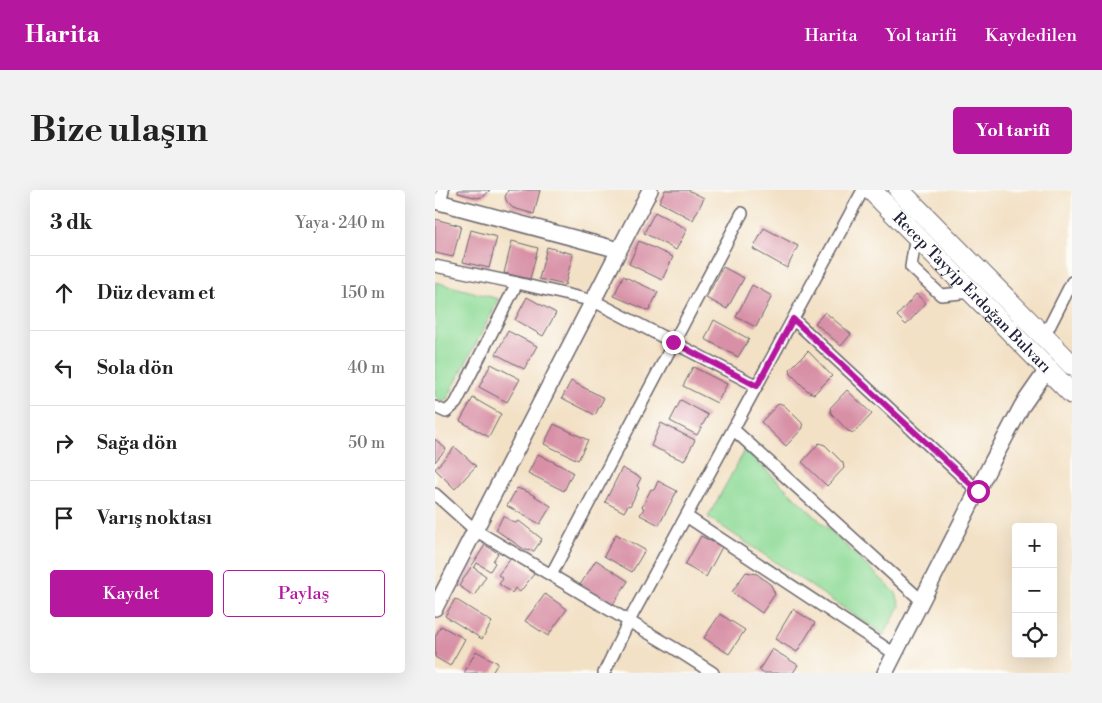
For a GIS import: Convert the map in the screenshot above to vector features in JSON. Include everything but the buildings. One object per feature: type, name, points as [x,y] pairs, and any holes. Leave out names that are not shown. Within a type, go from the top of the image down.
[{"type":"highway","name":"Recep Tayyip Erdoğan Bulvarı","points":[[871,190],[1072,394]]},
{"type":"highway","name":"Recep Tayyip Erdoğan Bulvarı","points":[[899,190],[1072,366]]},
{"type":"street","points":[[435,608],[651,190]]},
{"type":"street","points":[[604,673],[629,621],[863,190]]},
{"type":"street","points":[[439,198],[619,250]]},
{"type":"street","points":[[551,575],[742,213]]},
{"type":"street","points":[[435,266],[594,301],[757,386]]},
{"type":"street","points":[[1044,337],[1072,282]]},
{"type":"street","points":[[435,407],[445,412],[456,403],[517,283]]},
{"type":"street","points":[[793,319],[978,491]]},
{"type":"street","points":[[885,673],[992,462],[1022,406],[1047,370]]},
{"type":"street","points":[[733,429],[922,601]]},
{"type":"street","points":[[435,494],[475,530],[713,673]]},
{"type":"street","points":[[686,516],[895,654]]},
{"type":"green space","points":[[435,282],[499,299],[447,399],[440,401],[435,396]]},
{"type":"green space","points":[[745,450],[896,593],[900,606],[884,635],[708,517]]},
{"type":"route","points":[[673,342],[757,386],[793,319],[978,491]]}]
